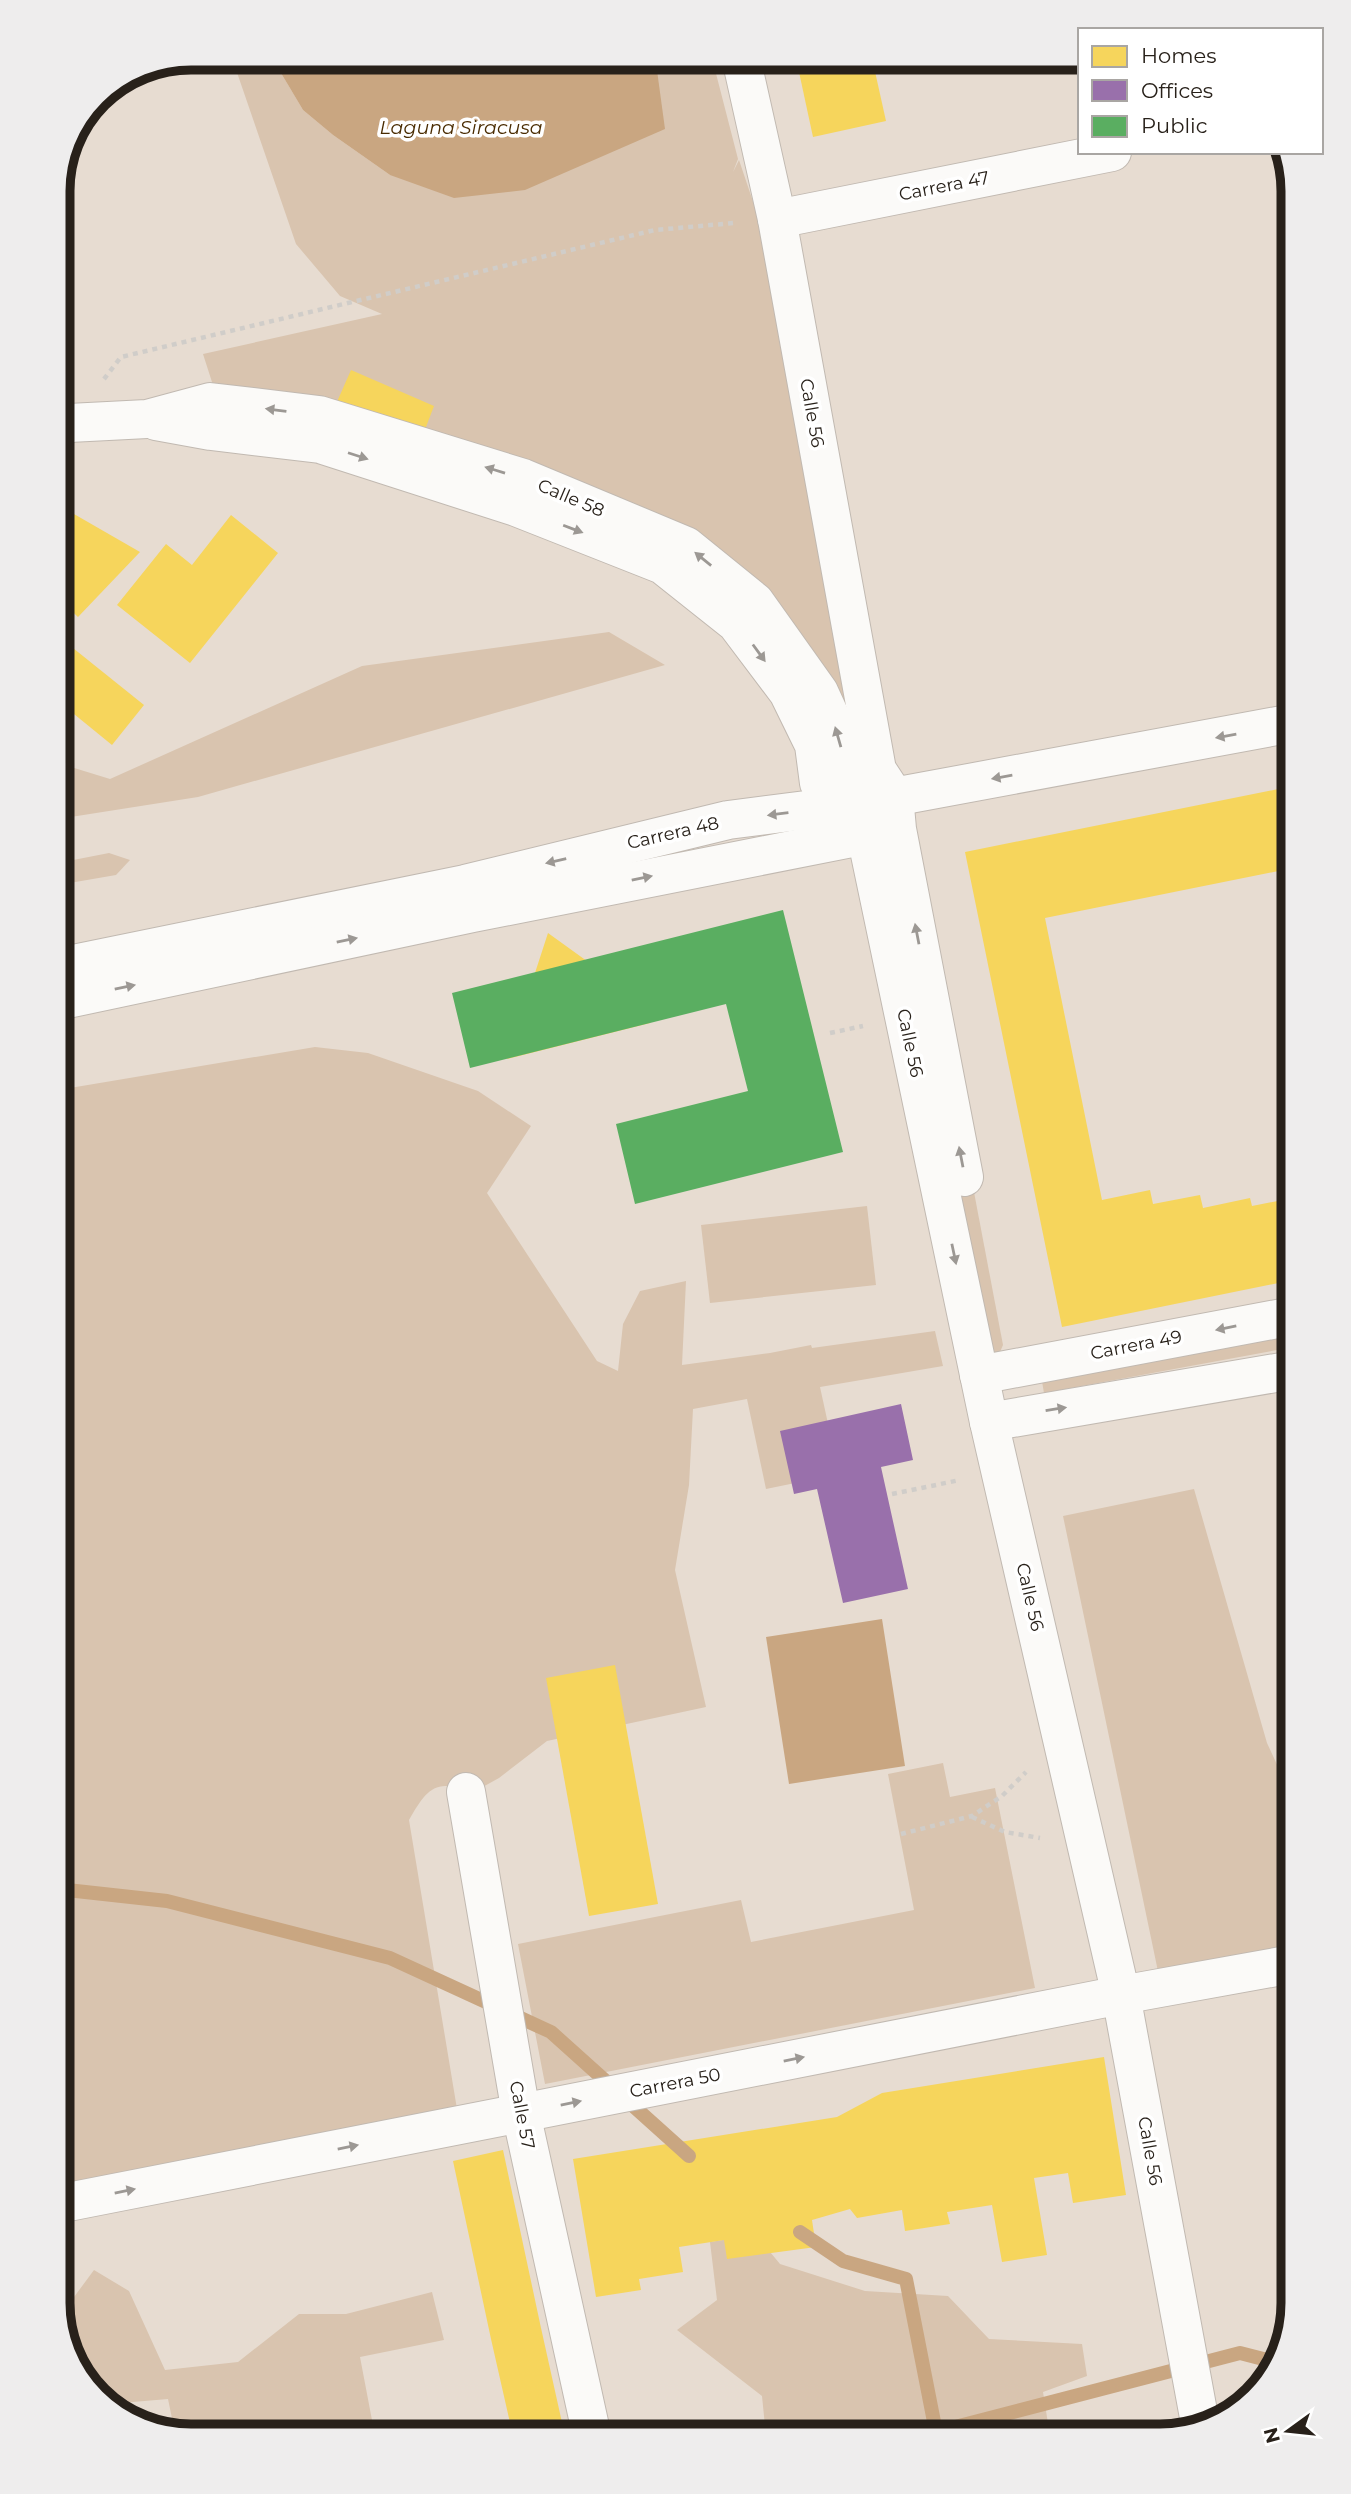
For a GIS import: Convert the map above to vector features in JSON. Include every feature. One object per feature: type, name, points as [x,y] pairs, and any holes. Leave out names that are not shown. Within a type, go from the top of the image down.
[{"type":"street","name":"Calle 56","points":[[744,70],[777,219],[866,807],[1001,1419],[1121,1995],[1199,2417]]},
{"type":"street","name":"Carrera 47","points":[[777,219],[1102,154]]},
{"type":"street","name":"Calle 58","points":[[70,425],[147,419],[209,402],[319,415],[523,478],[686,546],[755,602],[819,692],[841,740],[866,807]]},
{"type":"street","name":"Carrera 48","points":[[70,998],[469,898],[866,807],[1281,725]]},
{"type":"street","name":"Carrera 48","points":[[70,965],[469,898],[728,821],[866,807]]},
{"type":"street","name":"Carrera 49","points":[[990,1373],[1281,1318]]},
{"type":"street","points":[[1001,1419],[1281,1372]]},
{"type":"street","name":"Calle 57","points":[[466,1792],[521,2113],[589,2424]]},
{"type":"street","name":"Carrera 50","points":[[70,2202],[1121,1995],[1281,1966]]},
{"type":"path","points":[[70,418],[121,357],[655,230],[777,219]]},
{"type":"path","points":[[830,1033],[871,1025]]},
{"type":"path","points":[[892,1494],[962,1480]]},
{"type":"path","points":[[901,1834],[972,1816],[1002,1796],[1032,1766]]},
{"type":"path","points":[[972,1816],[1005,1832],[1045,1839]]},
{"type":"shaded area","points":[[236,70],[279,70],[303,110],[390,175],[642,70],[715,70],[738,159],[733,172],[739,160],[769,249],[868,764],[757,603],[220,407],[203,354],[382,314],[340,296],[296,244]]},
{"type":"shaded area","points":[[609,632],[665,665],[198,797],[70,817],[70,767],[110,779],[362,666]]},
{"type":"shaded area","points":[[109,853],[130,860],[116,875],[70,883],[70,861]]},
{"type":"shaded area","points":[[912,925],[926,939],[1003,1345],[997,1359],[983,1347]]},
{"type":"shaded area","points":[[315,1047],[368,1053],[478,1091],[531,1126],[487,1193],[597,1361],[618,1371],[623,1324],[640,1291],[686,1281],[682,1365],[811,1345],[812,1348],[935,1331],[943,1366],[820,1387],[839,1474],[766,1489],[747,1399],[693,1409],[689,1485],[675,1570],[706,1707],[547,1741],[499,1778],[470,1794],[440,1786],[420,1801],[409,1820],[457,2109],[70,2192],[70,1088]]},
{"type":"shaded area","points":[[867,1206],[876,1285],[710,1303],[701,1225]]},
{"type":"shaded area","points":[[1281,1325],[1281,1349],[1044,1393],[1040,1370]]},
{"type":"shaded area","points":[[1194,1489],[1267,1743],[1281,1773],[1281,1955],[1160,1981],[1063,1516]]},
{"type":"shaded area","points":[[943,1763],[950,1797],[995,1788],[1035,1988],[545,2084],[518,1944],[741,1900],[751,1942],[914,1910],[888,1774]]},
{"type":"shaded area","points":[[756,2235],[780,2264],[865,2291],[948,2296],[989,2339],[1082,2344],[1087,2376],[1043,2392],[1048,2424],[765,2424],[762,2396],[677,2330],[717,2300],[710,2242]]},
{"type":"shaded area","points":[[94,2270],[129,2291],[165,2370],[238,2362],[299,2314],[346,2314],[432,2292],[444,2340],[360,2357],[373,2424],[183,2424],[173,2422],[168,2399],[123,2403],[105,2389],[79,2349],[72,2327],[70,2302]]},
{"type":"water","name":"Laguna Siracusa","points":[[279,70],[657,70],[665,129],[525,190],[454,198],[390,175],[303,110]]},
{"type":"water","points":[[882,1619],[905,1766],[789,1784],[766,1637]]},
{"type":"building: Homes","points":[[799,70],[875,70],[886,121],[813,137]]},
{"type":"building: Homes","points":[[351,370],[434,406],[421,440],[336,404]]},
{"type":"building: Homes","points":[[70,512],[140,552],[78,617],[70,609]]},
{"type":"building: Homes","points":[[231,515],[278,553],[190,663],[117,605],[166,544],[192,565]]},
{"type":"building: Homes","points":[[70,646],[144,705],[112,745],[70,711]]},
{"type":"building: Homes","points":[[1281,788],[1281,870],[1045,918],[1102,1200],[1150,1190],[1153,1204],[1200,1195],[1203,1208],[1250,1198],[1252,1206],[1281,1200],[1281,1282],[1062,1327],[965,852]]},
{"type":"building: Homes","points":[[548,933],[591,964],[700,939],[650,1023],[507,1059]]},
{"type":"building: Homes","points":[[615,1665],[658,1904],[589,1916],[546,1678]]},
{"type":"building: Homes","points":[[1104,2057],[1126,2195],[1073,2203],[1068,2173],[1034,2178],[1047,2255],[1002,2262],[992,2205],[947,2212],[950,2224],[905,2231],[902,2210],[857,2218],[850,2209],[812,2220],[816,2247],[727,2259],[724,2240],[679,2247],[683,2272],[639,2279],[641,2290],[596,2297],[573,2159],[837,2117],[882,2093]]},
{"type":"building: Homes","points":[[503,2150],[562,2424],[510,2424],[453,2161]]},
{"type":"building: Offices","points":[[901,1404],[913,1460],[881,1467],[908,1589],[843,1603],[817,1489],[794,1494],[780,1431]]},
{"type":"building: Public","points":[[783,910],[843,1152],[635,1204],[616,1124],[748,1091],[726,1004],[470,1068],[452,993]]},
{"type":"waterway","points":[[70,1890],[167,1901],[390,1958],[551,2032],[689,2156]]},
{"type":"waterway","points":[[800,2232],[843,2261],[906,2279],[934,2424]]},
{"type":"waterway","points":[[967,2424],[1240,2353],[1267,2360]]}]
